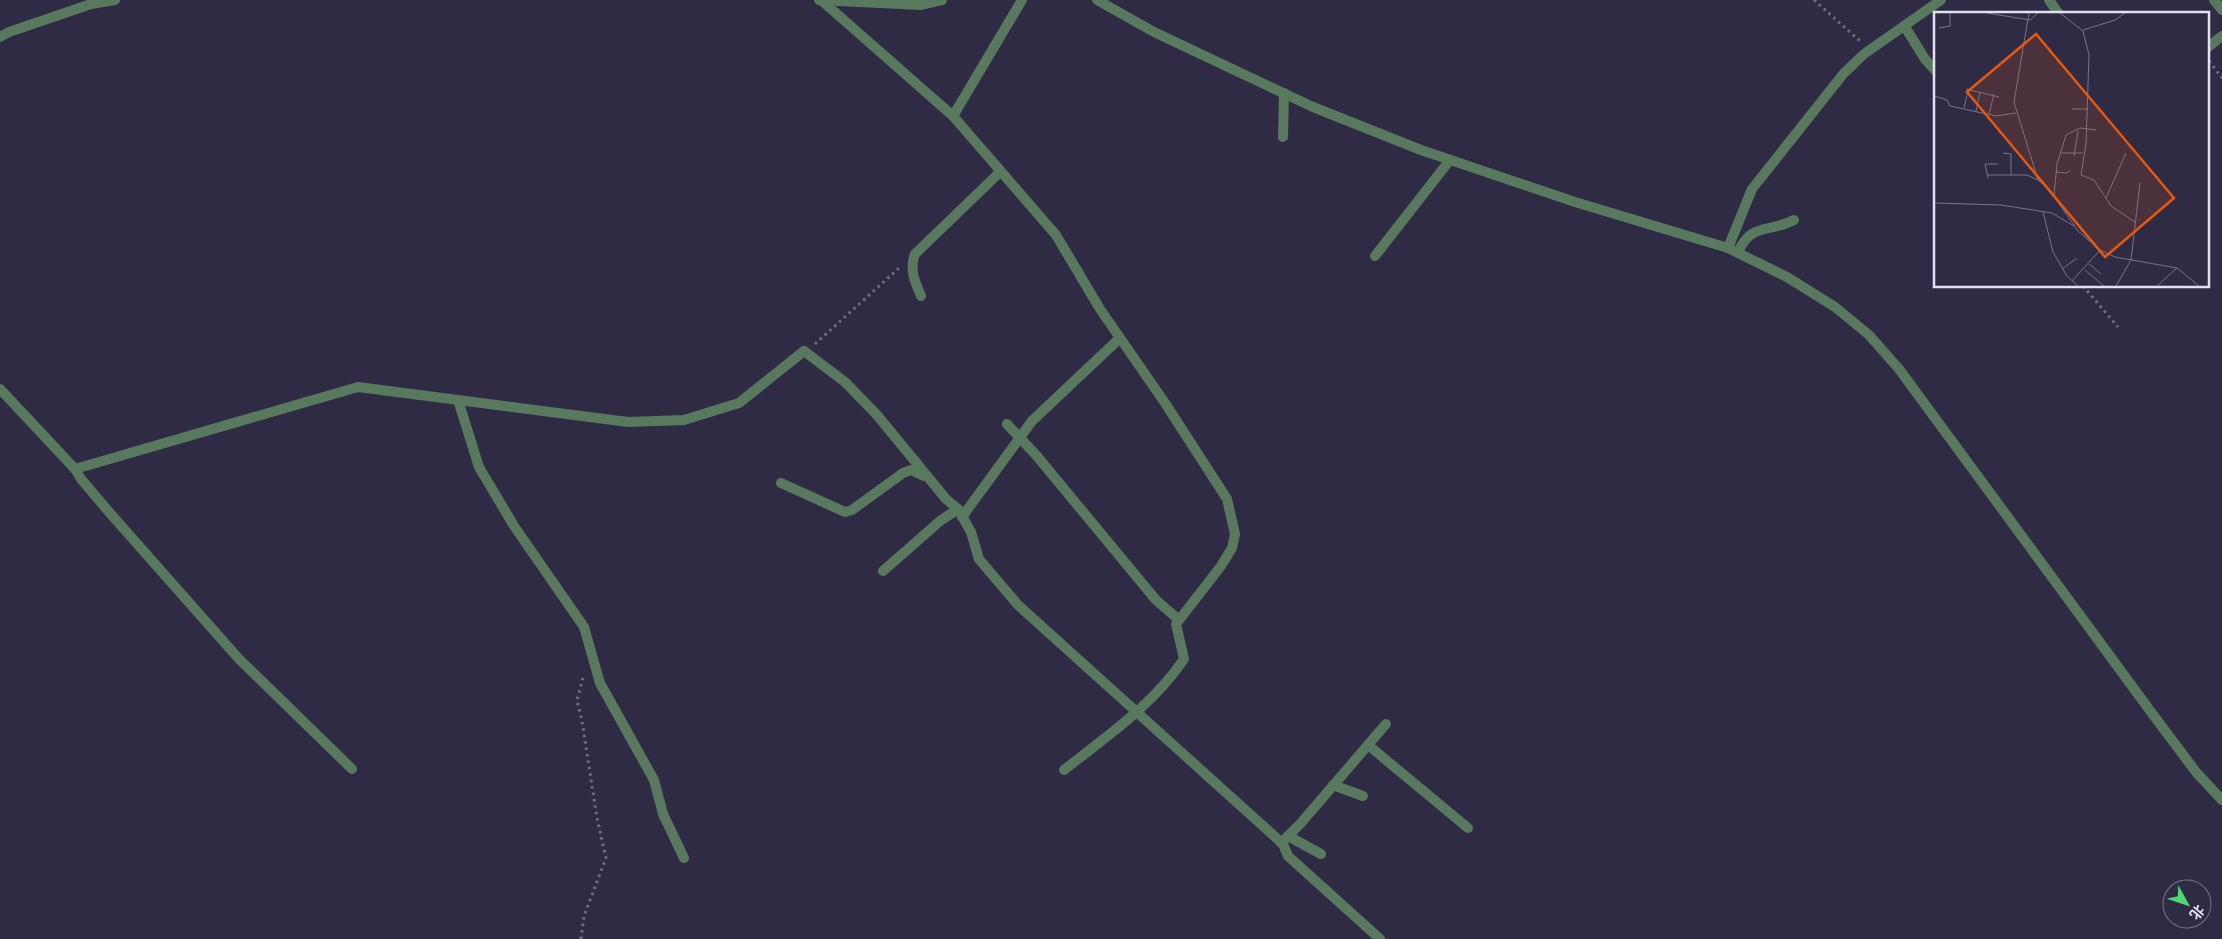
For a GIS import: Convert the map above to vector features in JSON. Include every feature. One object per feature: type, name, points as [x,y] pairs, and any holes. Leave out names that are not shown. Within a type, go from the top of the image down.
[{"type":"street","points":[[0,37],[91,2],[115,0]]},
{"type":"street","points":[[820,0],[920,5],[942,0]]},
{"type":"street","points":[[820,0],[953,116],[1056,235],[1100,309],[1227,499],[1235,534],[1232,548],[1221,566],[1178,619],[1176,624],[1177,635],[1184,659],[1165,683],[1136,713],[1064,770]]},
{"type":"street","points":[[953,116],[1022,0]]},
{"type":"street","points":[[1097,0],[1154,32],[1322,110],[1450,160],[1575,202],[1733,251],[1788,277],[1835,307],[1869,335],[1899,369],[2160,724],[2196,772],[2222,800]]},
{"type":"street","points":[[1733,251],[1752,189],[1844,73],[1870,50],[1942,0]]},
{"type":"street","points":[[2049,0],[2058,12]]},
{"type":"street","points":[[2214,0],[2222,10]]},
{"type":"street","points":[[1904,27],[1925,59],[1934,69]]},
{"type":"street","points":[[2210,45],[2222,36]]},
{"type":"street","points":[[1282,137],[1284,93]]},
{"type":"street","points":[[1374,256],[1450,160]]},
{"type":"street","points":[[921,296],[914,280],[911,263],[923,244],[1000,172]]},
{"type":"street","points":[[1733,251],[1748,235],[1758,230],[1781,227],[1794,220]]},
{"type":"street","points":[[883,571],[935,525],[960,513],[1032,421],[1120,338]]},
{"type":"street","points":[[75,468],[358,387],[628,422],[684,420],[739,403],[805,352],[845,382],[871,408],[929,479],[960,513],[971,532],[979,560],[1018,605],[1136,713],[1284,839],[1321,854]]},
{"type":"street","points":[[0,390],[75,468],[81,479],[239,659],[352,769]]},
{"type":"street","points":[[458,400],[479,467],[514,526],[584,627],[600,683],[654,780],[663,814],[684,858]]},
{"type":"street","points":[[1007,424],[1018,438],[1036,454],[1156,600],[1178,619]]},
{"type":"street","points":[[781,484],[845,512],[852,510],[890,482],[911,470],[929,479]]},
{"type":"street","points":[[1284,839],[1386,724]]},
{"type":"street","points":[[1368,745],[1468,828]]},
{"type":"street","points":[[1333,785],[1363,796]]},
{"type":"street","points":[[1284,839],[1288,856],[1380,939]]},
{"type":"path","points":[[1814,0],[1870,50]]},
{"type":"path","points":[[2210,63],[2222,78]]},
{"type":"path","points":[[805,352],[893,273],[911,263]]},
{"type":"path","points":[[2084,288],[2118,327]]},
{"type":"path","points":[[581,939],[584,916],[606,858],[597,818],[582,721],[576,700],[578,689],[584,676]]}]
